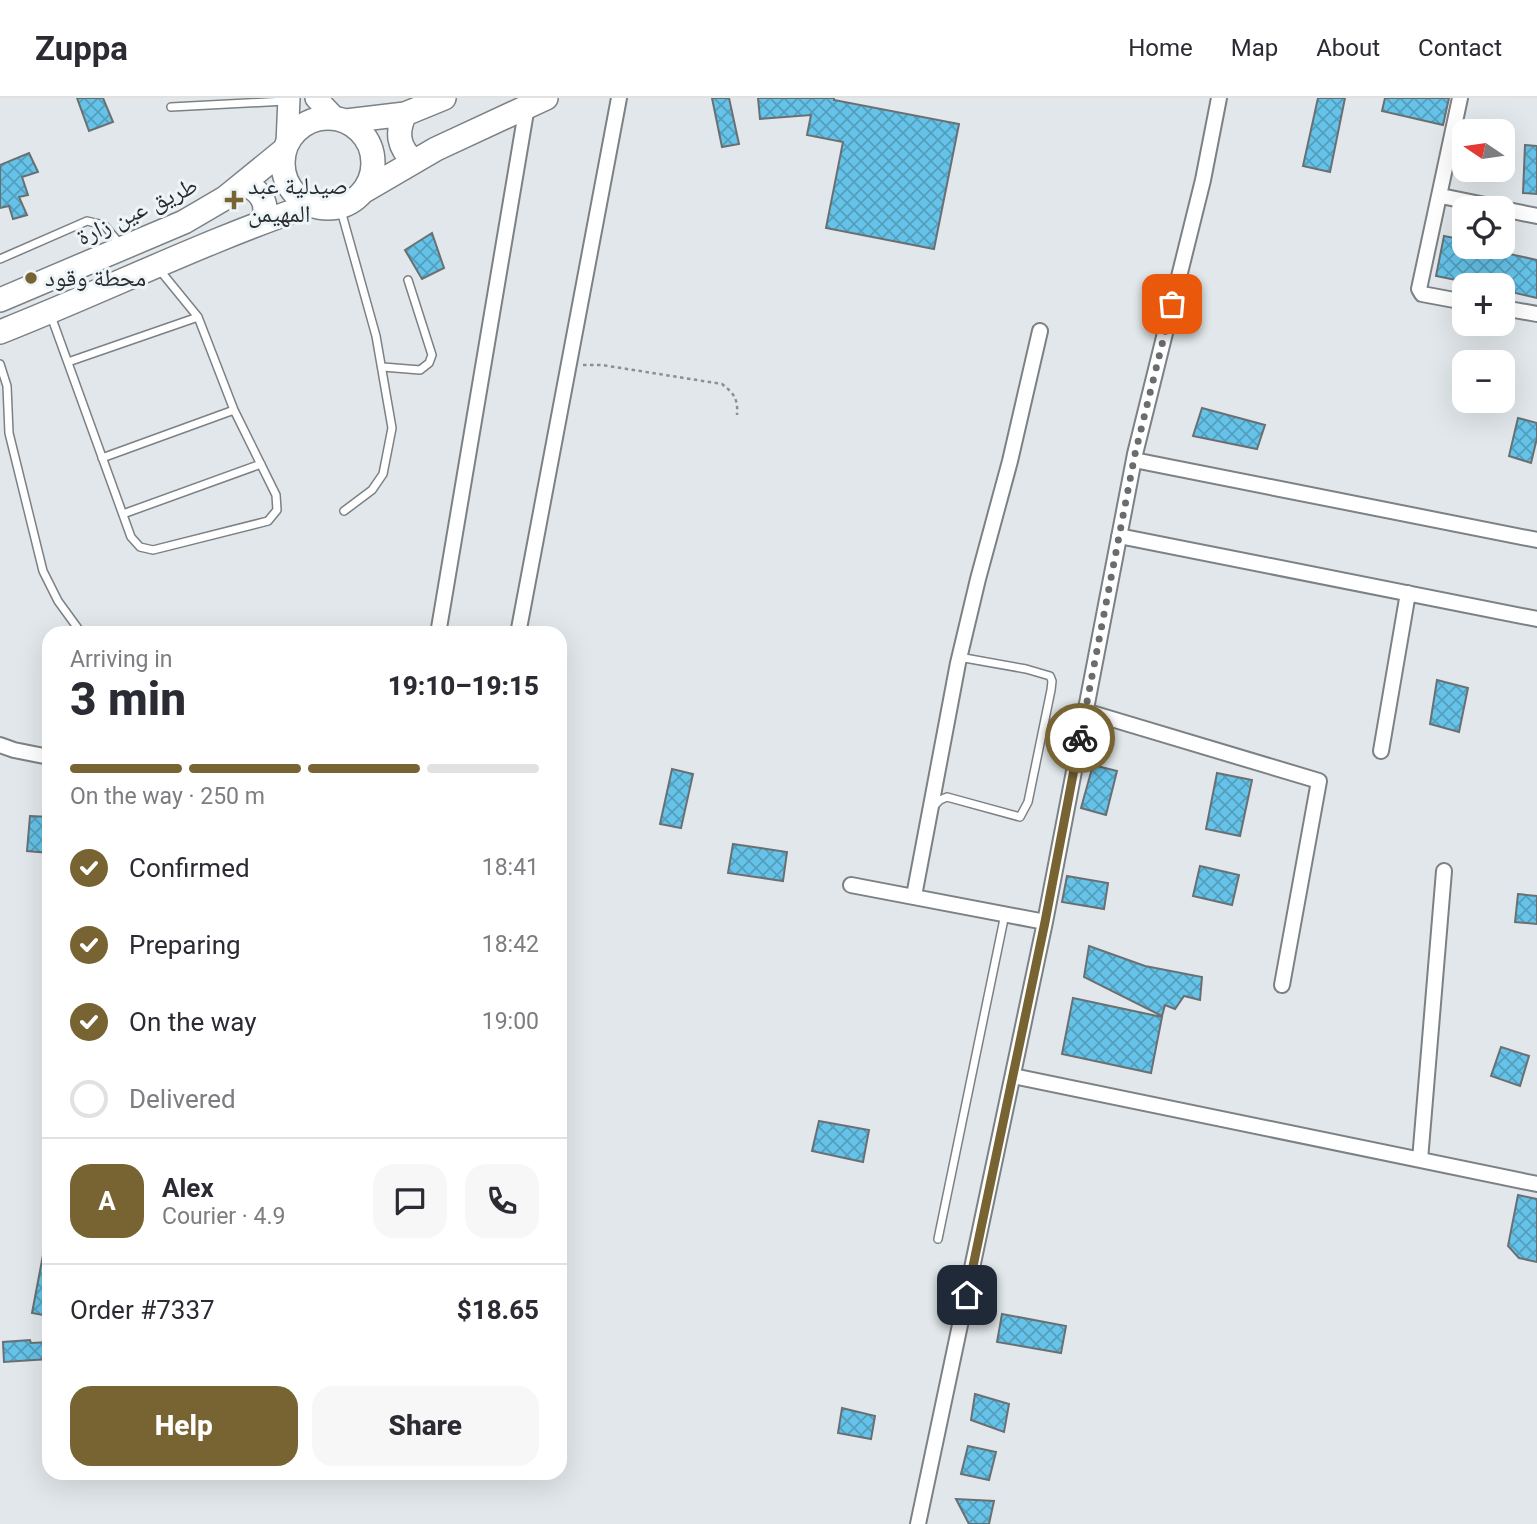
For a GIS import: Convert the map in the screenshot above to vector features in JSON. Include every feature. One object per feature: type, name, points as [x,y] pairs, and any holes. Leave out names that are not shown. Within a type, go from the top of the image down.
[{"type":"main road","points":[[316,98],[340,119],[363,133],[372,151],[373,172],[364,191]]},
{"type":"main road","points":[[286,147],[298,128],[316,119],[405,114],[443,98]]},
{"type":"main road","points":[[289,100],[283,161],[287,183],[301,200],[311,205],[330,208],[353,201],[364,191],[414,161],[536,102]]},
{"type":"main road","points":[[405,114],[399,128],[400,143],[414,161]]},
{"type":"main road","name":"طريق عين زارة","points":[[0,300],[184,222],[243,184],[286,147]]},
{"type":"main road","points":[[243,184],[261,195],[265,208],[262,222]]},
{"type":"main road","points":[[0,332],[158,267],[217,239],[311,205]]},
{"type":"street","points":[[520,626],[619,98]]},
{"type":"street","points":[[918,1524],[1045,922],[1134,460],[1203,180],[1219,98]]},
{"type":"street","points":[[1452,300],[1422,294],[1419,289],[1460,98]]},
{"type":"street","points":[[439,626],[536,102]]},
{"type":"street","points":[[1441,195],[1452,198]]},
{"type":"street","points":[[1515,212],[1537,216]]},
{"type":"street","points":[[1515,310],[1537,314]]},
{"type":"street","points":[[914,897],[959,657],[1008,472],[1040,331]]},
{"type":"street","points":[[1134,460],[1537,540]]},
{"type":"street","points":[[1119,536],[1537,619]]},
{"type":"street","points":[[1381,751],[1408,593]]},
{"type":"street","points":[[1085,710],[1319,781],[1282,985]]},
{"type":"street","points":[[0,745],[42,756]]},
{"type":"street","points":[[1420,1160],[1444,872]]},
{"type":"street","points":[[851,885],[1045,922]]},
{"type":"street","points":[[1013,1076],[1420,1160],[1537,1180]]},
{"type":"lane","points":[[171,107],[289,100]]},
{"type":"lane","points":[[340,207],[383,367],[392,428],[387,461],[378,482],[344,511]]},
{"type":"lane","points":[[0,259],[87,221],[104,225],[124,249]]},
{"type":"lane","points":[[49,313],[131,537],[140,547],[153,550],[268,521],[277,510],[276,495],[234,410],[198,317],[158,267]]},
{"type":"lane","points":[[383,367],[420,370],[429,363],[432,355],[408,280]]},
{"type":"lane","points":[[68,362],[198,317]]},
{"type":"lane","points":[[0,364],[7,386],[9,433],[43,571],[58,601],[76,626]]},
{"type":"lane","points":[[102,458],[234,410]]},
{"type":"lane","points":[[123,514],[261,464]]},
{"type":"lane","points":[[930,810],[947,797],[1020,817],[1028,802],[1051,690],[1050,676],[959,657]]},
{"type":"lane","points":[[938,1239],[1005,914]]},
{"type":"path","points":[[570,365],[602,365],[722,384],[733,393],[738,402],[737,415]]},
{"type":"building","points":[[77,98],[103,98],[113,122],[89,131]]},
{"type":"building","points":[[712,98],[729,98],[739,144],[722,147]]},
{"type":"building","points":[[758,98],[834,98],[959,124],[934,249],[826,228],[843,142],[807,135],[811,115],[760,119]]},
{"type":"building","points":[[1318,98],[1345,98],[1330,172],[1303,166]]},
{"type":"building","points":[[1385,98],[1449,98],[1443,125],[1382,111]]},
{"type":"building","points":[[1525,145],[1537,146],[1537,194],[1523,193]]},
{"type":"building","points":[[29,153],[38,172],[22,177],[28,195],[19,197],[27,215],[13,219],[9,206],[0,208],[0,165]]},
{"type":"building","points":[[432,233],[444,268],[422,279],[405,250]]},
{"type":"building","points":[[1444,236],[1452,238],[1452,259],[1515,259],[1515,255],[1537,260],[1537,298],[1515,293],[1515,273],[1452,273],[1452,279],[1436,276]]},
{"type":"building","points":[[1202,408],[1265,425],[1257,449],[1193,436]]},
{"type":"building","points":[[1518,418],[1537,423],[1537,438],[1531,463],[1509,456]]},
{"type":"building","points":[[1437,680],[1468,688],[1459,732],[1430,724]]},
{"type":"building","points":[[1093,765],[1117,771],[1106,815],[1081,808]]},
{"type":"building","points":[[672,769],[693,774],[681,828],[660,824]]},
{"type":"building","points":[[1217,773],[1252,780],[1240,836],[1206,829]]},
{"type":"building","points":[[30,816],[42,817],[42,852],[27,851]]},
{"type":"building","points":[[733,844],[787,852],[783,881],[728,873]]},
{"type":"building","points":[[1200,866],[1239,875],[1232,905],[1193,896]]},
{"type":"building","points":[[1067,876],[1108,883],[1104,909],[1062,902]]},
{"type":"building","points":[[1518,894],[1537,896],[1537,924],[1515,922]]},
{"type":"building","points":[[1089,946],[1145,966],[1202,977],[1200,1000],[1184,996],[1175,1009],[1165,1005],[1162,1016],[1084,977]]},
{"type":"building","points":[[1073,998],[1162,1017],[1151,1073],[1062,1054]]},
{"type":"building","points":[[1501,1047],[1529,1056],[1520,1086],[1491,1076]]},
{"type":"building","points":[[819,1121],[869,1130],[863,1162],[812,1151]]},
{"type":"building","points":[[1518,1195],[1537,1199],[1537,1262],[1519,1258],[1508,1246]]},
{"type":"building","points":[[42,1260],[42,1315],[32,1313]]},
{"type":"building","points":[[1002,1314],[1066,1326],[1061,1353],[997,1342]]},
{"type":"building","points":[[30,1340],[31,1343],[42,1342],[42,1359],[4,1362],[3,1342]]},
{"type":"building","points":[[975,1394],[1009,1404],[1004,1432],[971,1420]]},
{"type":"building","points":[[842,1408],[875,1416],[871,1439],[838,1433]]},
{"type":"building","points":[[968,1446],[996,1452],[989,1480],[961,1474]]},
{"type":"building","points":[[956,1499],[994,1501],[989,1524],[969,1524]]},
{"type":"way so far","points":[[1080,738],[1135,454],[1172,304]]},
{"type":"place","name":"صيدلية عبد المهيمن","points":[[234,200]]},
{"type":"place","name":"محطة وقود","points":[[31,278]]},
{"type":"route","points":[[967,1295],[1045,922],[1080,738]]}]
